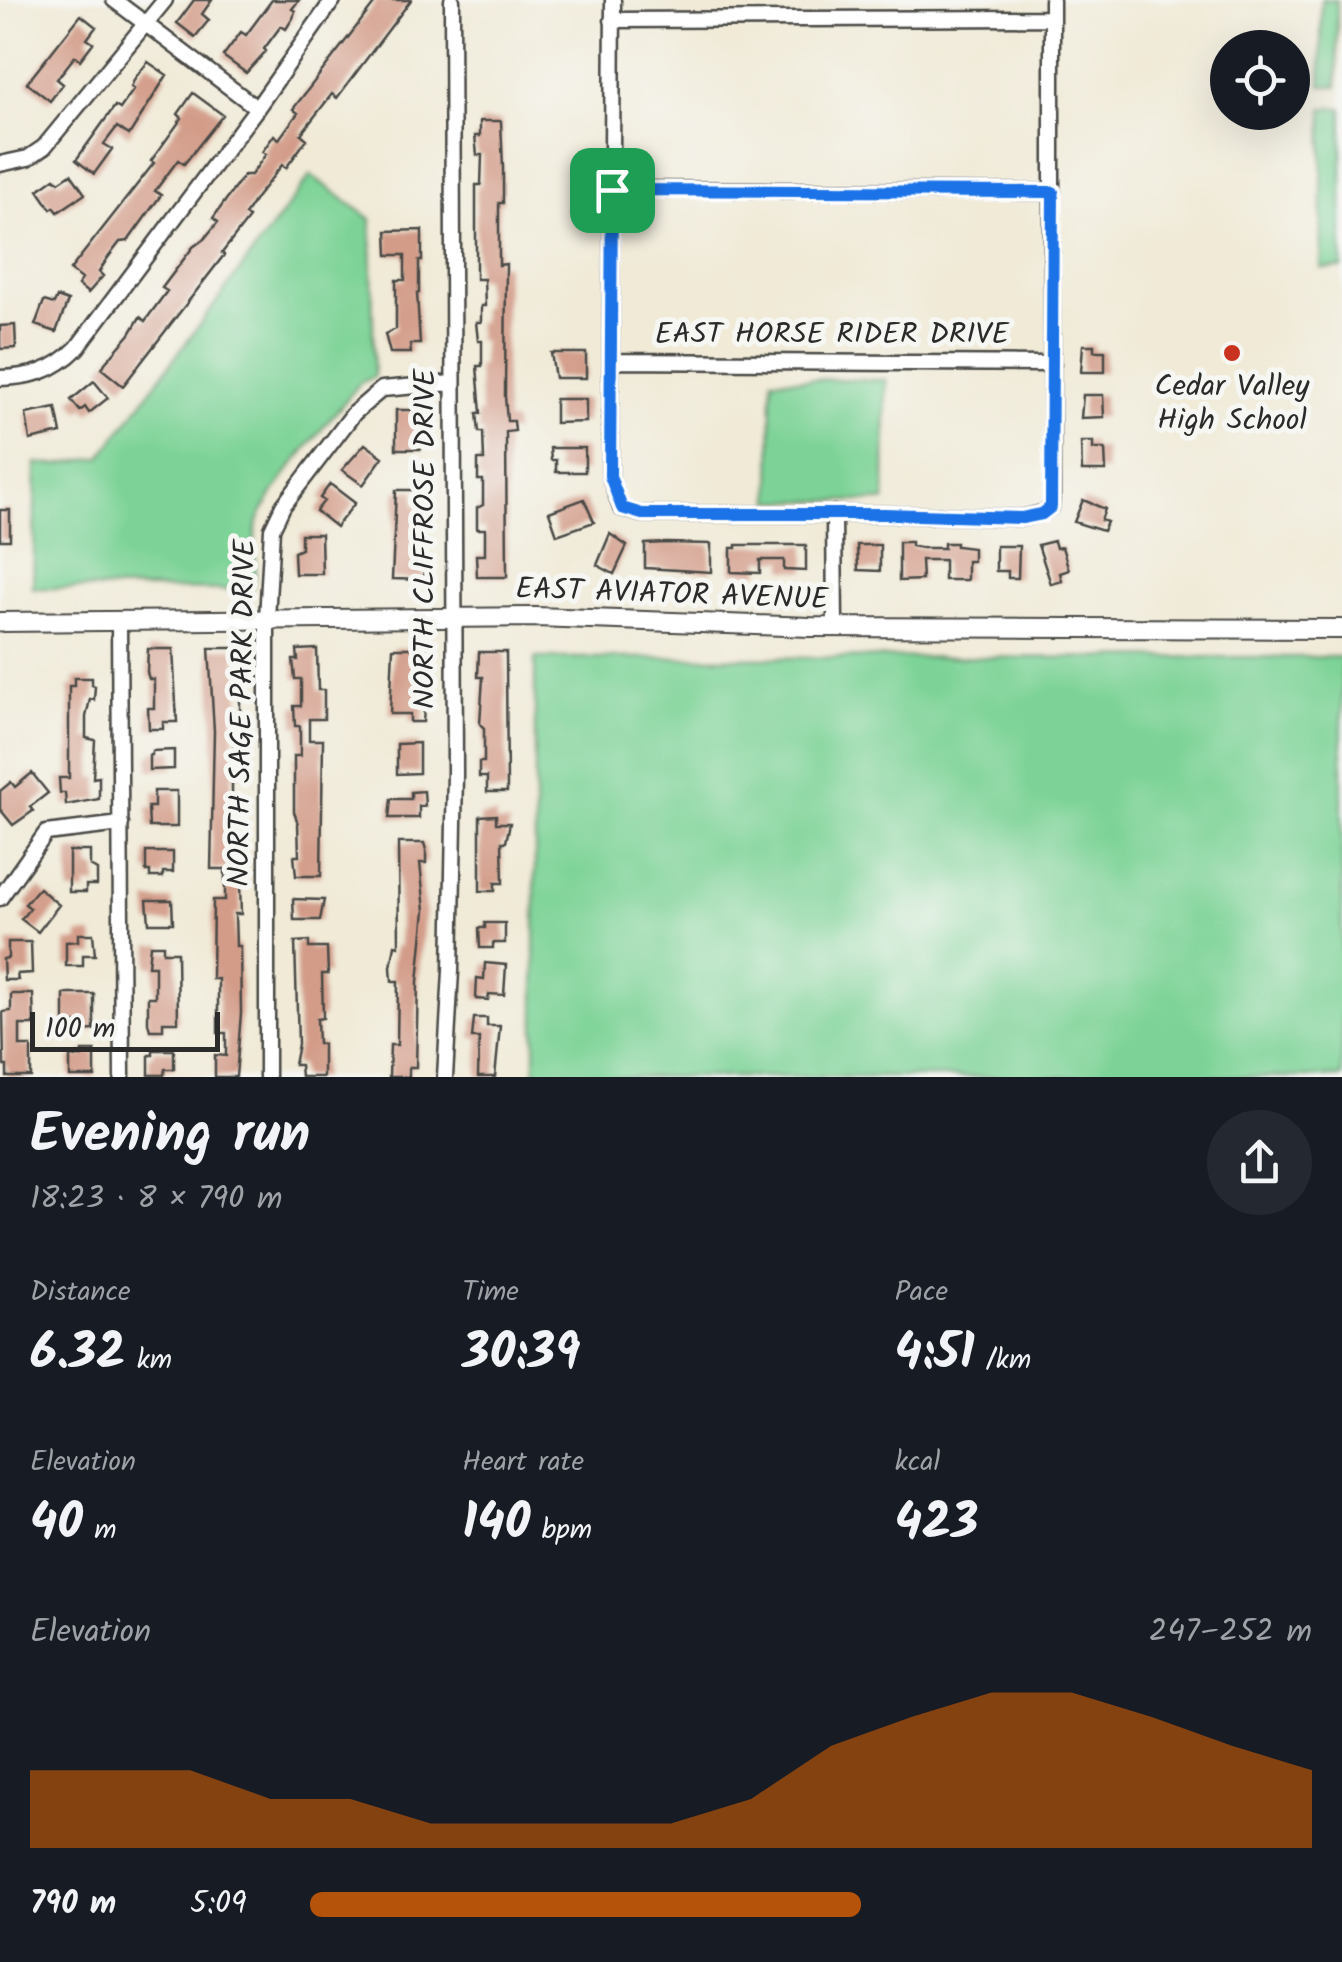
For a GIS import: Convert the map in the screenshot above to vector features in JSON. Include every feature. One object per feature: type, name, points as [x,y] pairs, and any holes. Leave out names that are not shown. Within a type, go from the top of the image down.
[{"type":"street","points":[[114,0],[257,108]]},
{"type":"street","points":[[0,164],[28,158],[44,147],[165,0]]},
{"type":"street","points":[[0,378],[24,378],[58,365],[77,348],[333,0]]},
{"type":"street","name":"NORTH CLIFFROSE DRIVE","points":[[445,1077],[452,972],[456,618],[452,0]]},
{"type":"street","points":[[614,0],[610,476],[622,508],[642,514],[1031,518],[1051,507],[1052,0]]},
{"type":"street","points":[[612,20],[1052,18]]},
{"type":"street","points":[[612,190],[1053,192]]},
{"type":"street","name":"EAST HORSE RIDER DRIVE","points":[[612,361],[1053,364]]},
{"type":"street","name":"NORTH SAGE PARK DRIVE","points":[[267,1077],[267,620],[272,529],[283,506],[354,412],[382,389],[452,383]]},
{"type":"street","points":[[834,514],[835,627]]},
{"type":"street","name":"EAST AVIATOR AVENUE","points":[[0,622],[597,618],[835,627],[1342,629]]},
{"type":"street","points":[[120,621],[122,1077]]},
{"type":"street","points":[[0,898],[46,833],[121,824]]},
{"type":"green space","points":[[1321,0],[1337,0],[1337,86],[1321,86]]},
{"type":"green space","points":[[1323,108],[1342,108],[1342,268],[1321,268]]},
{"type":"green space","points":[[311,175],[371,219],[374,377],[360,383],[272,495],[256,529],[251,590],[33,588],[36,463],[57,465],[101,457]]},
{"type":"green space","points":[[772,379],[886,380],[885,501],[771,501]]},
{"type":"green space","points":[[1342,657],[1342,1077],[535,1077],[535,658]]},
{"type":"building","points":[[194,0],[212,0],[202,14],[209,20],[195,37],[177,23]]},
{"type":"building","points":[[272,0],[299,0],[286,29],[281,26],[246,73],[223,56],[241,32],[246,35]]},
{"type":"building","points":[[377,0],[411,0],[337,98],[332,94],[301,134],[307,139],[286,168],[282,165],[256,198],[245,215],[249,218],[224,255],[123,386],[102,369],[105,363],[140,317],[145,321],[167,291],[162,288],[218,222],[213,218],[244,175],[251,175],[274,135],[279,139],[298,113],[293,109]]},
{"type":"building","points":[[81,15],[96,27],[87,39],[93,43],[80,60],[75,56],[57,79],[63,84],[50,101],[27,83]]},
{"type":"building","points":[[148,62],[167,75],[129,135],[117,127],[104,144],[112,149],[94,174],[76,160],[115,106],[120,109]]},
{"type":"building","points":[[193,93],[223,115],[184,164],[178,160],[155,191],[161,195],[128,241],[120,242],[107,259],[99,272],[103,276],[88,293],[78,285],[82,279],[70,270],[154,163],[151,161],[182,118],[178,114]]},
{"type":"building","points":[[480,121],[501,121],[503,203],[499,203],[499,265],[506,264],[505,396],[507,421],[514,421],[515,431],[506,432],[507,577],[477,577],[476,555],[485,555],[485,529],[477,529],[477,508],[483,505],[478,460],[484,460],[483,432],[479,432],[477,413],[481,413],[477,366],[482,366],[482,341],[478,341],[476,322],[481,322],[481,306],[485,306],[484,279],[476,279],[476,185],[481,185],[482,155],[477,155],[475,136],[480,136]]},
{"type":"building","points":[[71,174],[85,194],[58,212],[54,207],[51,209],[38,190],[55,178],[59,182]]},
{"type":"building","points":[[422,230],[417,293],[420,344],[410,344],[411,353],[390,353],[385,334],[396,329],[396,280],[405,280],[405,255],[388,255],[387,231]]},
{"type":"building","points":[[57,297],[68,301],[56,332],[35,325],[44,301],[54,304]]},
{"type":"building","points":[[15,325],[16,348],[0,349],[0,326]]},
{"type":"building","points":[[1083,345],[1105,351],[1105,372],[1081,372]]},
{"type":"building","points":[[551,353],[586,353],[586,378],[555,378]]},
{"type":"building","points":[[94,381],[108,398],[89,413],[85,407],[80,411],[71,400]]},
{"type":"building","points":[[1083,395],[1103,395],[1104,417],[1081,418]]},
{"type":"building","points":[[555,399],[586,399],[586,422],[555,423]]},
{"type":"building","points":[[56,408],[61,433],[30,440],[26,414]]},
{"type":"building","points":[[396,410],[415,410],[415,424],[423,427],[421,449],[396,449]]},
{"type":"building","points":[[1081,442],[1093,442],[1093,449],[1105,449],[1106,471],[1082,471]]},
{"type":"building","points":[[365,444],[383,457],[363,485],[342,470]]},
{"type":"building","points":[[550,448],[585,448],[585,472],[556,472]]},
{"type":"building","points":[[330,484],[355,503],[336,527],[316,511]]},
{"type":"building","points":[[396,490],[415,490],[415,505],[422,508],[422,530],[415,530],[415,559],[424,559],[424,580],[392,579]]},
{"type":"building","points":[[584,499],[594,522],[557,535],[549,512]]},
{"type":"building","points":[[1083,500],[1105,509],[1101,520],[1107,522],[1103,531],[1074,522]]},
{"type":"building","points":[[0,510],[10,510],[10,540],[0,540]]},
{"type":"building","points":[[301,534],[321,534],[322,574],[295,574],[294,552],[301,549]]},
{"type":"building","points":[[610,534],[627,546],[614,574],[597,565]]},
{"type":"building","points":[[1054,541],[1056,548],[1062,547],[1069,570],[1060,573],[1062,581],[1051,584],[1038,545]]},
{"type":"building","points":[[899,542],[911,542],[911,546],[922,548],[944,548],[944,543],[956,543],[973,548],[973,561],[967,561],[967,580],[944,580],[944,560],[921,560],[922,580],[899,581]]},
{"type":"building","points":[[645,544],[711,544],[711,572],[645,568]]},
{"type":"building","points":[[806,545],[806,571],[784,570],[784,560],[760,560],[760,573],[731,572],[731,548]]},
{"type":"building","points":[[857,545],[880,545],[880,571],[858,570]]},
{"type":"building","points":[[996,546],[1019,546],[1018,578],[1008,578],[1008,571],[996,571]]},
{"type":"building","points":[[209,648],[236,648],[236,664],[240,664],[240,714],[233,716],[234,752],[240,756],[240,769],[238,775],[232,775],[232,806],[238,806],[237,825],[232,825],[232,845],[236,845],[239,854],[241,914],[235,914],[236,946],[240,946],[241,1013],[236,1077],[215,1077],[215,1055],[226,1056],[226,1033],[218,1033],[218,979],[212,979],[213,900],[225,900],[225,869],[211,869],[214,731]]},
{"type":"building","points":[[393,648],[424,648],[425,668],[419,668],[418,696],[425,696],[423,722],[410,722],[410,714],[390,714]]},
{"type":"building","points":[[148,649],[173,649],[177,722],[163,722],[163,729],[149,729],[148,708],[154,708],[154,679],[149,679],[147,672]]},
{"type":"building","points":[[317,649],[318,690],[324,690],[324,719],[309,719],[309,740],[323,740],[321,876],[296,876],[294,856],[299,856],[294,756],[300,756],[300,726],[295,726],[294,706],[301,706],[301,679],[295,679],[293,660],[298,660],[297,650]]},
{"type":"building","points":[[479,652],[506,652],[507,792],[487,792],[487,777],[479,777],[479,762],[484,762],[484,728],[480,724],[483,677],[478,677]]},
{"type":"building","points":[[74,678],[92,678],[95,686],[86,717],[86,738],[95,740],[93,778],[99,777],[99,799],[66,805],[59,778],[69,778],[69,686],[74,686]]},
{"type":"building","points":[[419,743],[419,773],[397,774],[397,744]]},
{"type":"building","points":[[174,750],[174,769],[149,770],[152,751]]},
{"type":"building","points":[[32,773],[48,793],[30,807],[33,811],[13,825],[0,809],[0,791],[11,782],[15,787]]},
{"type":"building","points":[[154,791],[177,791],[177,827],[149,827],[148,807],[154,807]]},
{"type":"building","points":[[424,791],[425,806],[419,806],[419,818],[389,818],[391,799],[411,799],[411,792]]},
{"type":"building","points":[[496,815],[496,823],[510,823],[506,842],[502,842],[503,883],[495,883],[495,891],[480,891],[480,816]]},
{"type":"building","points":[[398,843],[424,843],[426,850],[426,863],[420,863],[425,910],[416,1067],[409,1067],[409,1077],[389,1077],[390,1045],[397,1045],[398,981],[392,981],[391,967],[395,945],[399,946]]},
{"type":"building","points":[[69,851],[90,851],[90,866],[97,870],[97,885],[86,885],[86,892],[69,892]]},
{"type":"building","points":[[146,852],[173,852],[173,872],[150,877],[150,871],[146,871]]},
{"type":"building","points":[[39,888],[59,905],[38,932],[21,919],[30,908],[25,904]]},
{"type":"building","points":[[293,899],[324,900],[320,920],[294,920]]},
{"type":"building","points":[[147,900],[172,900],[173,923],[149,923]]},
{"type":"building","points":[[485,923],[505,923],[505,943],[480,948],[479,928],[485,928]]},
{"type":"building","points":[[78,934],[93,934],[95,955],[83,955],[83,966],[66,966],[66,942],[78,941]]},
{"type":"building","points":[[309,941],[309,948],[327,948],[328,974],[322,974],[323,1018],[317,1019],[318,1044],[323,1044],[323,1077],[301,1077],[300,1065],[294,1065],[298,1044],[295,942]]},
{"type":"building","points":[[8,942],[31,942],[32,973],[17,974],[18,980],[4,980],[3,959],[8,958]]},
{"type":"building","points":[[150,945],[163,945],[163,952],[177,952],[178,1022],[163,1022],[163,1030],[150,1030],[148,1023],[148,997],[155,997],[155,966],[148,966]]},
{"type":"building","points":[[485,963],[506,965],[504,995],[489,994],[488,1000],[476,999],[477,978],[484,979]]},
{"type":"building","points":[[11,994],[33,994],[34,1025],[20,1025],[20,1046],[31,1046],[31,1077],[7,1077],[4,1066],[3,1012],[11,1011]]},
{"type":"building","points":[[64,994],[94,994],[94,1030],[79,1031],[79,1023],[64,1024]]},
{"type":"building","points":[[474,1018],[487,1018],[487,1026],[500,1026],[495,1077],[478,1077],[479,1038],[472,1038]]},
{"type":"building","points":[[153,1050],[174,1050],[174,1069],[165,1069],[164,1075],[149,1075],[149,1055],[153,1055]]},
{"type":"building","points":[[82,1051],[95,1051],[95,1077],[70,1077],[70,1057],[82,1057]]},
{"type":"place","name":"Cedar Valley High School","points":[[1232,353]]},
{"type":"route","points":[[612,190],[1053,192],[1051,507],[1031,518],[642,514],[622,508],[610,476],[612,190]]}]
